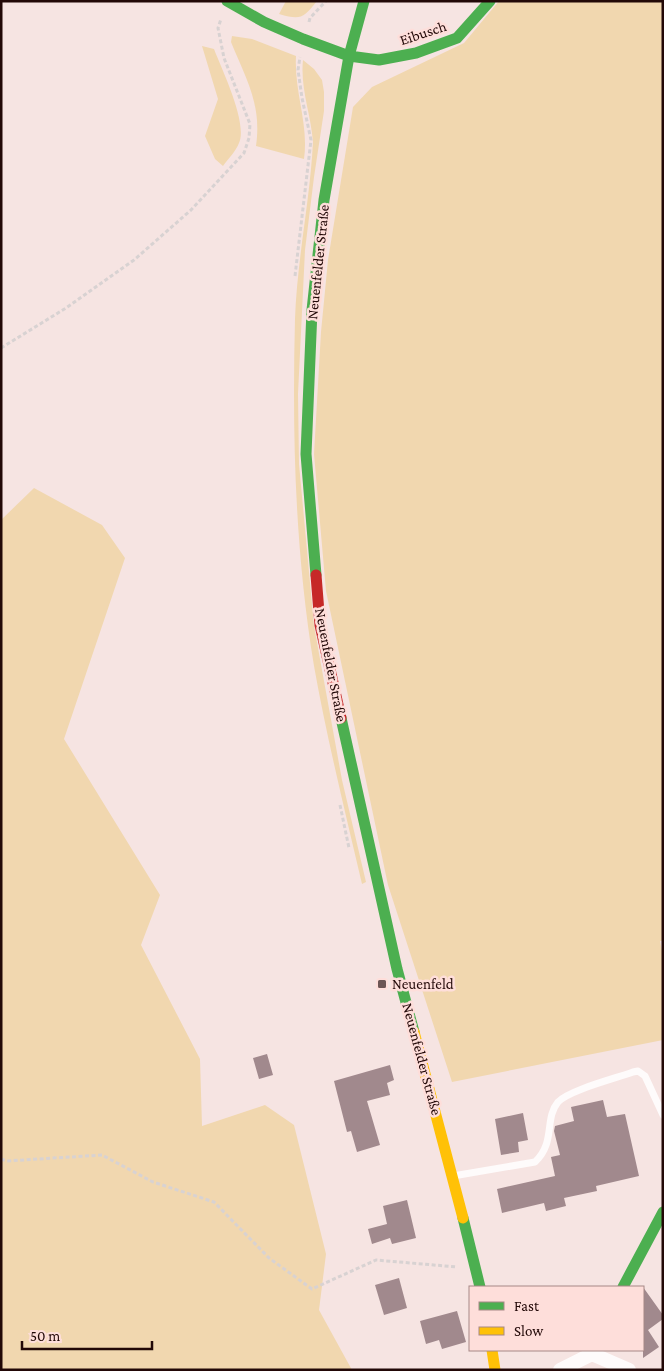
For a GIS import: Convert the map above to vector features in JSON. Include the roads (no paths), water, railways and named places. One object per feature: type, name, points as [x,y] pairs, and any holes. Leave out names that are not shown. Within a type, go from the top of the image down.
[{"type":"main road","name":"Neuenfelder Straße","points":[[364,1],[349,56],[324,200],[312,310],[306,454],[320,625],[394,960],[480,1286]]},
{"type":"main road","name":"Eibusch","points":[[227,2],[264,22],[349,56],[379,60],[416,53],[457,38],[490,1]]},
{"type":"main road","points":[[624,1286],[663,1212]]},
{"type":"main road","points":[[492,1351],[495,1370]]},
{"type":"street","points":[[560,1370],[593,1352],[629,1370]]},
{"type":"lane","points":[[452,1176],[535,1162],[542,1156],[548,1144],[553,1114],[558,1103],[568,1095],[633,1072],[638,1071],[645,1076],[663,1115]]},
{"type":"place","name":"Neuenfeld","points":[[382,984]]}]
